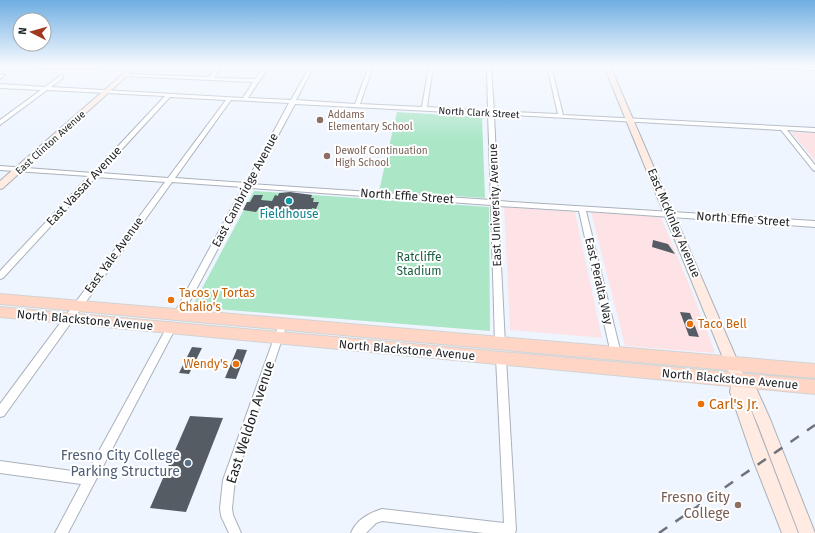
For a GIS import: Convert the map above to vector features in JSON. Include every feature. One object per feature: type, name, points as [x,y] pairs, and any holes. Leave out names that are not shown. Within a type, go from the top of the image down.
[{"type":"main road","name":"East McKinley Avenue","points":[[618,91],[739,380],[751,393],[765,424],[789,491],[808,533]]},
{"type":"main road","name":"East Clinton Avenue","points":[[0,186],[105,92]]},
{"type":"main road","name":"North Blackstone Avenue","points":[[0,298],[589,352],[815,371]]},
{"type":"main road","name":"North Blackstone Avenue","points":[[0,312],[815,387]]},
{"type":"main road","points":[[119,323],[130,318],[168,319],[175,317],[178,314]]},
{"type":"main road","points":[[171,328],[177,322],[211,323],[252,321]]},
{"type":"main road","points":[[440,353],[460,347],[489,350],[500,344]]},
{"type":"main road","points":[[501,358],[503,354],[508,352],[545,354],[589,352]]},
{"type":"main road","points":[[524,360],[574,358],[608,361],[614,359],[616,354]]},
{"type":"main road","name":"East McKinley Avenue","points":[[739,380],[737,392],[790,533]]},
{"type":"main road","points":[[774,492],[793,522],[798,533]]},
{"type":"street","points":[[0,124],[42,91]]},
{"type":"street","name":"North Clark Street","points":[[88,91],[815,130]]},
{"type":"street","points":[[244,100],[250,91]]},
{"type":"street","name":"East Cambridge Avenue","points":[[178,314],[298,91]]},
{"type":"street","points":[[357,106],[362,91]]},
{"type":"street","points":[[424,109],[427,91]]},
{"type":"street","name":"East University Avenue","points":[[490,91],[500,344]]},
{"type":"street","points":[[555,91],[561,117]]},
{"type":"street","name":"East Vassar Avenue","points":[[0,276],[168,96]]},
{"type":"street","name":"East Yale Avenue","points":[[0,412],[228,99]]},
{"type":"street","points":[[783,129],[815,169]]},
{"type":"street","name":"North Effie Street","points":[[0,168],[815,224]]},
{"type":"street","name":"East Peralta Way","points":[[582,208],[616,354]]},
{"type":"street","name":"East Weldon Avenue","points":[[235,533],[229,521],[226,501],[229,480],[283,324]]},
{"type":"street","points":[[61,533],[171,328]]},
{"type":"street","points":[[357,533],[372,518],[382,515],[510,530],[501,358]]},
{"type":"street","points":[[0,468],[90,479]]},
{"type":"shaded area","points":[[792,133],[815,133],[815,161]]},
{"type":"shaded area","points":[[504,207],[575,212],[602,338],[510,330]]},
{"type":"shaded area","points":[[591,212],[661,217],[693,294],[715,353],[625,346]]},
{"type":"green space","points":[[397,112],[482,117],[485,198],[379,191]]},
{"type":"green space","name":"Ratcliffe Stadium","points":[[254,191],[489,207],[490,331],[192,307]]},
{"type":"building","name":"Fieldhouse","points":[[290,192],[312,195],[311,198],[314,198],[313,202],[319,202],[316,209],[312,208],[311,211],[306,211],[306,213],[271,210],[271,208],[259,208],[256,212],[243,210],[247,202],[250,202],[254,195],[263,195],[261,200],[272,201],[275,195],[278,196],[279,193]]},
{"type":"building","points":[[653,240],[668,244],[675,254],[652,247]]},
{"type":"building","name":"Taco Bell","points":[[680,312],[690,313],[699,337],[689,336]]},
{"type":"building","points":[[192,347],[202,348],[189,374],[179,373]]},
{"type":"building","name":"Wendy's","points":[[237,349],[247,350],[236,379],[225,378]]},
{"type":"building","name":"Fresno City College Parking Structure","points":[[190,416],[223,418],[186,512],[150,508]]},
{"type":"railway","points":[[659,533],[815,425]]},
{"type":"place","name":"Addams Elementary School","points":[[320,120]]},
{"type":"place","name":"Dewolf Continuation High School","points":[[327,156]]},
{"type":"place","name":"Fieldhouse","points":[[289,201]]},
{"type":"place","name":"Tacos y Tortas Chalio's","points":[[171,300]]},
{"type":"place","name":"Taco Bell","points":[[690,324]]},
{"type":"place","name":"Wendy's","points":[[236,364]]},
{"type":"place","name":"Carl's Jr.","points":[[701,404]]},
{"type":"place","name":"Fresno City College Parking Structure","points":[[188,463]]},
{"type":"place","name":"Fresno City College","points":[[738,505]]}]
